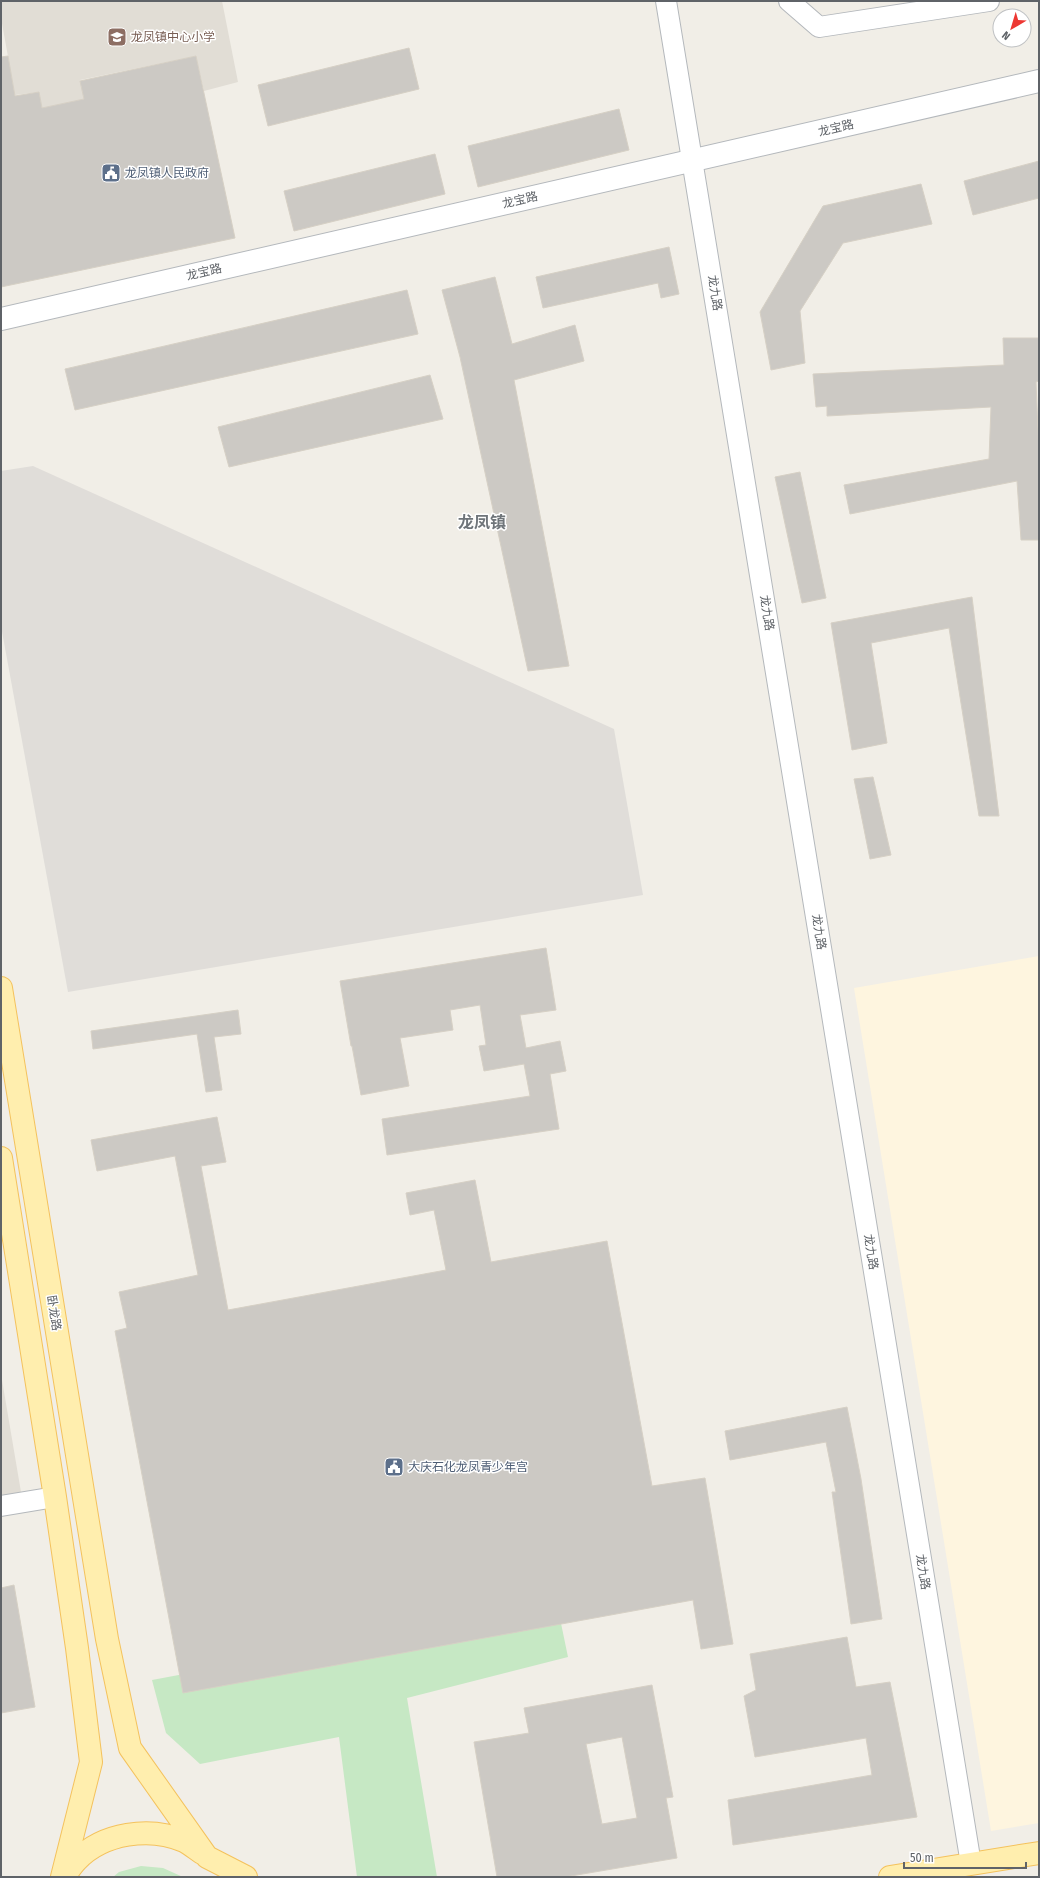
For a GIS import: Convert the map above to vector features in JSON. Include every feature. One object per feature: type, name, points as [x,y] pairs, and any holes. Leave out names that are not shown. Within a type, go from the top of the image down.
[{"type":"main road","name":"卧龙路","points":[[1,988],[107,1639],[130,1748],[207,1857]]},
{"type":"main road","points":[[1,1158],[55,1497],[77,1648],[91,1762],[63,1877]]},
{"type":"main road","points":[[63,1877],[78,1859],[101,1843],[128,1834],[156,1834],[184,1841],[207,1857],[246,1877]]},
{"type":"main road","points":[[890,1877],[1039,1853]]},
{"type":"main road","points":[[207,1857],[224,1877]]},
{"type":"street","name":"龙九路","points":[[666,1],[971,1864]]},
{"type":"street","points":[[789,1],[818,26],[872,10],[989,1]]},
{"type":"street","name":"龙宝路","points":[[1,319],[1039,81]]},
{"type":"street","points":[[1,1506],[55,1497]]},
{"type":"shaded area","name":"龙凤镇中心小学","points":[[1,1],[222,1],[238,82],[204,91],[196,56],[80,80],[84,99],[42,108],[39,92],[15,95],[1,18]]},
{"type":"shaded area","points":[[33,466],[614,729],[643,895],[68,992],[1,626],[1,471]]},
{"type":"shaded area","points":[[1039,956],[1039,1823],[991,1831],[854,988]]},
{"type":"shaded area","points":[[1,1374],[22,1498],[1,1501]]},
{"type":"green space","points":[[557,1604],[568,1657],[407,1698],[437,1877],[357,1877],[339,1737],[200,1764],[166,1733],[152,1680]]},
{"type":"green space","points":[[141,1866],[163,1868],[183,1877],[113,1877],[119,1872]]},
{"type":"building","points":[[409,48],[419,89],[268,126],[258,85]]},
{"type":"building","name":"龙凤镇人民政府","points":[[8,56],[15,96],[39,92],[42,108],[84,99],[80,81],[196,56],[235,238],[1,287],[1,57]]},
{"type":"building","points":[[619,109],[629,150],[478,187],[468,146]]},
{"type":"building","points":[[435,154],[445,194],[294,231],[284,191]]},
{"type":"building","points":[[1039,161],[1039,198],[973,215],[964,181]]},
{"type":"building","points":[[921,184],[932,224],[843,243],[800,311],[805,363],[771,370],[760,312],[823,206]]},
{"type":"building","points":[[669,247],[679,294],[661,298],[658,283],[543,308],[536,277]]},
{"type":"building","points":[[495,277],[512,344],[575,325],[584,361],[514,380],[569,666],[528,671],[460,357],[442,290]]},
{"type":"building","points":[[407,290],[418,334],[75,410],[65,369]]},
{"type":"building","points":[[1003,338],[1039,338],[1039,381],[1036,382],[1039,454],[1039,540],[1021,540],[1017,481],[850,514],[844,485],[989,459],[991,407],[827,416],[827,406],[816,407],[813,374],[1004,365]]},
{"type":"building","points":[[430,375],[443,419],[229,467],[218,427]]},
{"type":"building","points":[[800,472],[826,598],[802,603],[775,477]]},
{"type":"building","points":[[972,597],[999,816],[979,816],[949,628],[871,643],[887,743],[852,750],[831,623]]},
{"type":"building","points":[[873,777],[891,855],[870,859],[854,779]]},
{"type":"building","points":[[546,948],[556,1010],[520,1015],[526,1048],[560,1041],[566,1071],[550,1074],[559,1129],[387,1155],[382,1119],[530,1096],[524,1064],[484,1071],[479,1046],[486,1045],[480,1005],[450,1010],[453,1030],[400,1038],[409,1086],[361,1095],[340,981]]},
{"type":"building","points":[[238,1010],[241,1034],[214,1037],[222,1090],[206,1092],[197,1034],[93,1049],[91,1031]]},
{"type":"building","name":"大庆石化龙凤青少年宫","points":[[217,1117],[226,1162],[201,1166],[228,1310],[446,1270],[434,1210],[410,1215],[406,1193],[475,1180],[491,1262],[607,1241],[652,1486],[705,1478],[733,1644],[701,1649],[693,1600],[183,1693],[115,1331],[127,1328],[119,1292],[198,1275],[175,1156],[97,1171],[91,1140]]},
{"type":"building","points":[[847,1407],[861,1479],[882,1619],[851,1624],[832,1492],[836,1492],[826,1442],[730,1460],[725,1431]]},
{"type":"building","points":[[14,1585],[35,1707],[1,1713],[1,1588]]},
{"type":"building","points":[[847,1637],[856,1687],[890,1682],[917,1817],[733,1845],[728,1800],[872,1775],[866,1738],[755,1757],[744,1696],[756,1690],[750,1654]]},
{"type":"building","points":[[652,1685],[673,1797],[666,1798],[677,1858],[565,1877],[497,1877],[474,1742],[529,1733],[524,1708]],"holes":[[[622,1737],[637,1818],[602,1824],[586,1744]]]},
{"type":"place","name":"龙凤镇中心小学","points":[[117,37]]},
{"type":"place","name":"龙凤镇人民政府","points":[[111,173]]},
{"type":"place","name":"大庆石化龙凤青少年宫","points":[[394,1467]]},
{"type":"district","name":"龙凤镇","points":[[482,522]]}]
